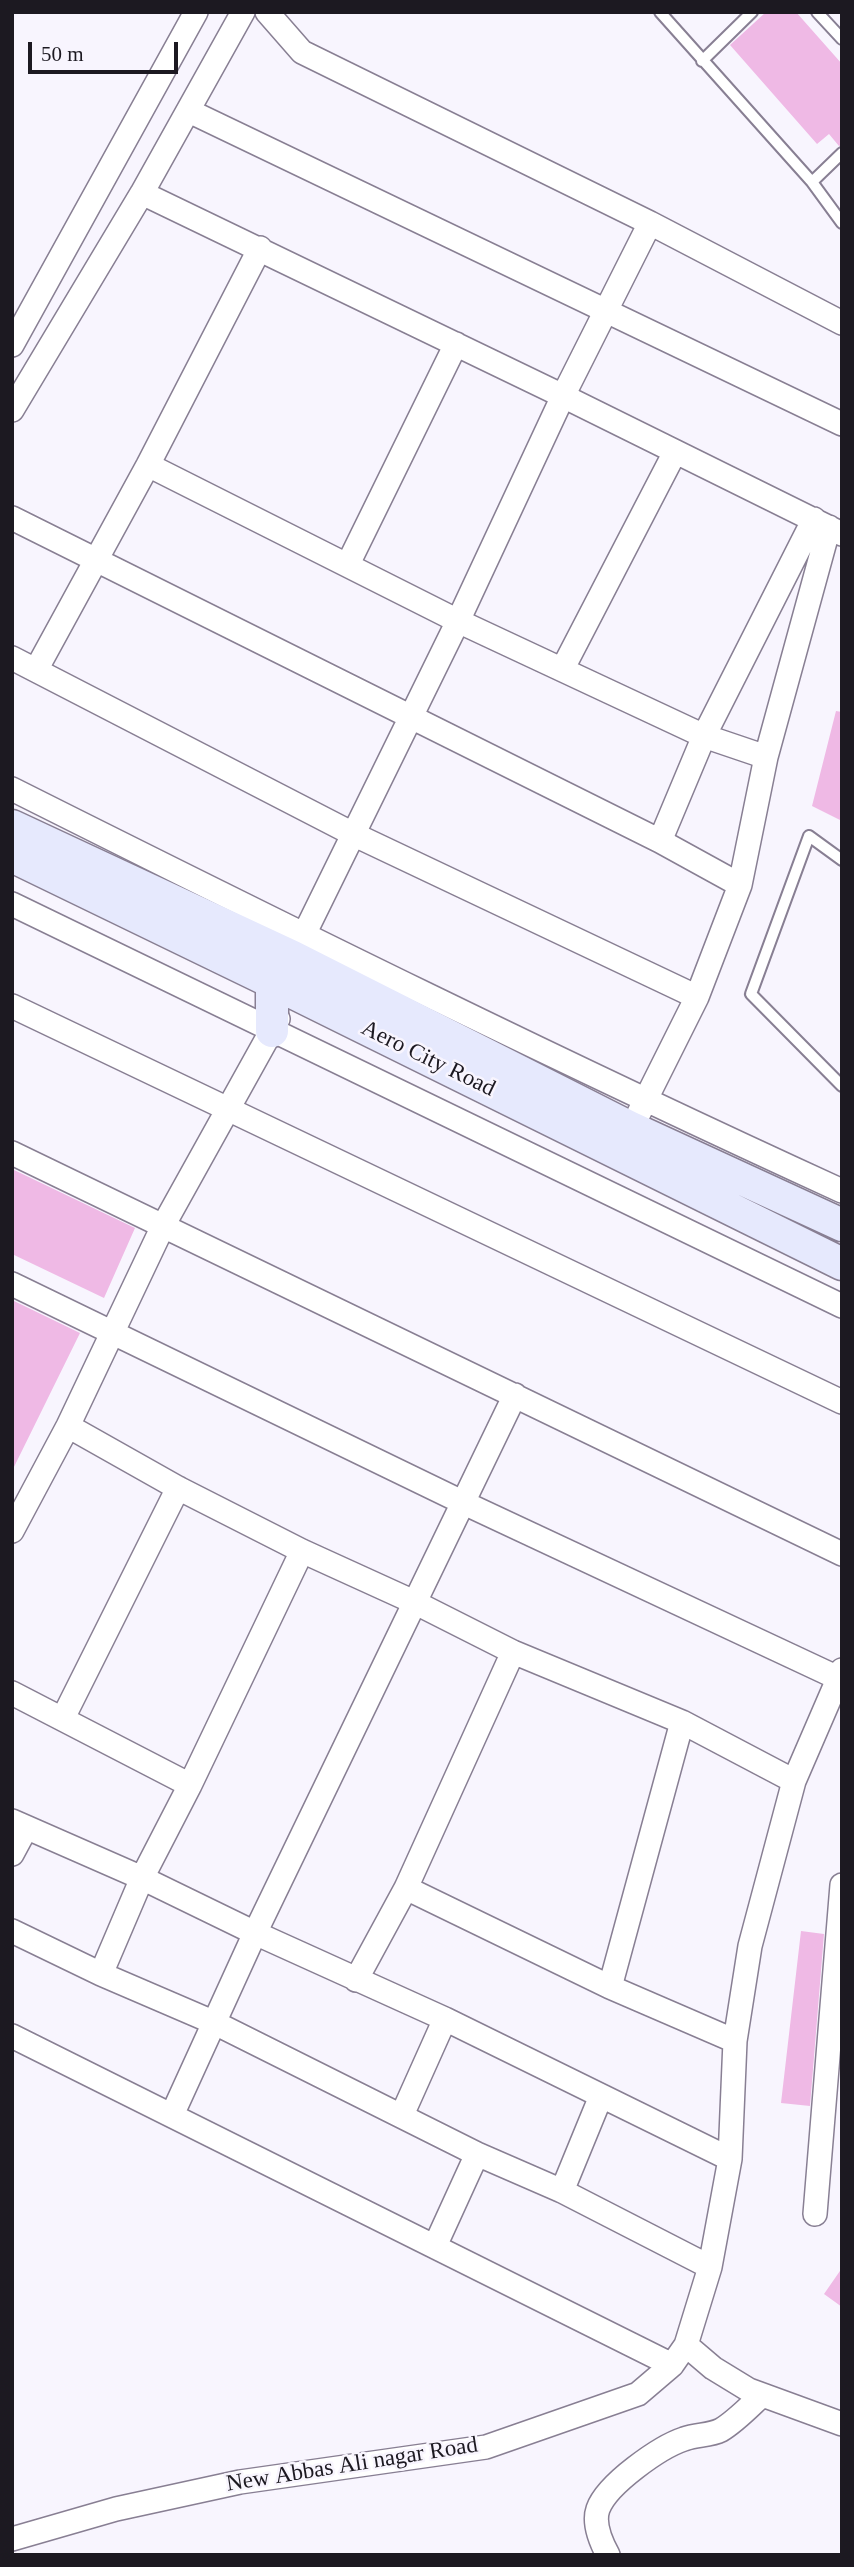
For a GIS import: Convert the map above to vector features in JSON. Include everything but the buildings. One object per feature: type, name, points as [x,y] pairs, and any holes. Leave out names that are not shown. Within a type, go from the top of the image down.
[{"type":"street","points":[[12,345],[196,12]]},
{"type":"street","points":[[12,410],[142,192],[243,12]]},
{"type":"street","points":[[267,12],[302,52],[650,223],[842,323]]},
{"type":"street","points":[[189,111],[842,424]]},
{"type":"street","points":[[142,192],[828,527]]},
{"type":"street","points":[[12,1531],[68,1426],[163,1226],[272,1031],[282,987],[299,946],[458,621],[563,396],[650,223]]},
{"type":"street","points":[[36,670],[148,465],[260,248]]},
{"type":"street","points":[[348,564],[456,344]]},
{"type":"street","points":[[563,668],[675,452]]},
{"type":"street","points":[[148,465],[458,621],[704,736],[766,757]]},
{"type":"street","points":[[12,517],[660,841],[740,886]]},
{"type":"street","points":[[660,841],[704,736],[828,527]]},
{"type":"street","points":[[828,527],[766,757],[740,886],[696,997],[638,1114],[842,1191]]},
{"type":"street","points":[[12,658],[355,835],[696,997]]},
{"type":"street","points":[[12,789],[299,946]]},
{"type":"street","name":"Aero City Road","points":[[12,826],[299,946],[638,1114],[842,1225]]},
{"type":"street","name":"Aero City Road","points":[[12,856],[842,1264]]},
{"type":"street","points":[[12,904],[842,1306]]},
{"type":"street","points":[[12,1006],[842,1402]]},
{"type":"street","points":[[12,1153],[842,1554]]},
{"type":"street","points":[[12,1284],[464,1503],[841,1676]]},
{"type":"street","points":[[172,2115],[255,1933],[515,1395]]},
{"type":"street","points":[[68,1426],[178,1488],[302,1551],[414,1601],[513,1652],[682,1722],[794,1781]]},
{"type":"street","points":[[63,1718],[178,1488]]},
{"type":"street","points":[[101,1974],[142,1878],[190,1785],[302,1551]]},
{"type":"street","points":[[356,1980],[406,1888],[513,1652]]},
{"type":"street","name":"New Abbas Ali nagar Road","points":[[12,2539],[116,2509],[232,2483],[486,2447],[638,2394],[672,2365],[686,2345],[710,2267],[730,2159],[735,2041],[750,1946],[794,1781],[841,1676]]},
{"type":"street","points":[[12,1693],[190,1785]]},
{"type":"street","points":[[610,1987],[682,1722]]},
{"type":"street","points":[[12,1854],[19,1825],[142,1878],[255,1933],[445,2019],[730,2159]]},
{"type":"street","points":[[815,2214],[842,1885]]},
{"type":"street","points":[[406,1888],[610,1987],[735,2041]]},
{"type":"street","points":[[12,1931],[101,1974],[215,2023],[477,2154],[562,2191],[710,2267]]},
{"type":"street","points":[[402,2115],[445,2019]]},
{"type":"street","points":[[12,2036],[672,2365]]},
{"type":"street","points":[[562,2191],[601,2096]]},
{"type":"street","points":[[435,2246],[477,2154]]},
{"type":"street","points":[[686,2345],[713,2368],[755,2393],[842,2424]]},
{"type":"street","points":[[608,2555],[598,2533],[596,2520],[606,2496],[648,2457],[667,2445],[721,2430],[755,2393]]},
{"type":"lane","points":[[660,12],[812,182],[842,223]]},
{"type":"lane","points":[[702,61],[752,12]]},
{"type":"lane","points":[[817,12],[842,40]]},
{"type":"lane","points":[[812,182],[842,153]]},
{"type":"lane","points":[[842,860],[809,836],[751,994],[842,1086]]}]
